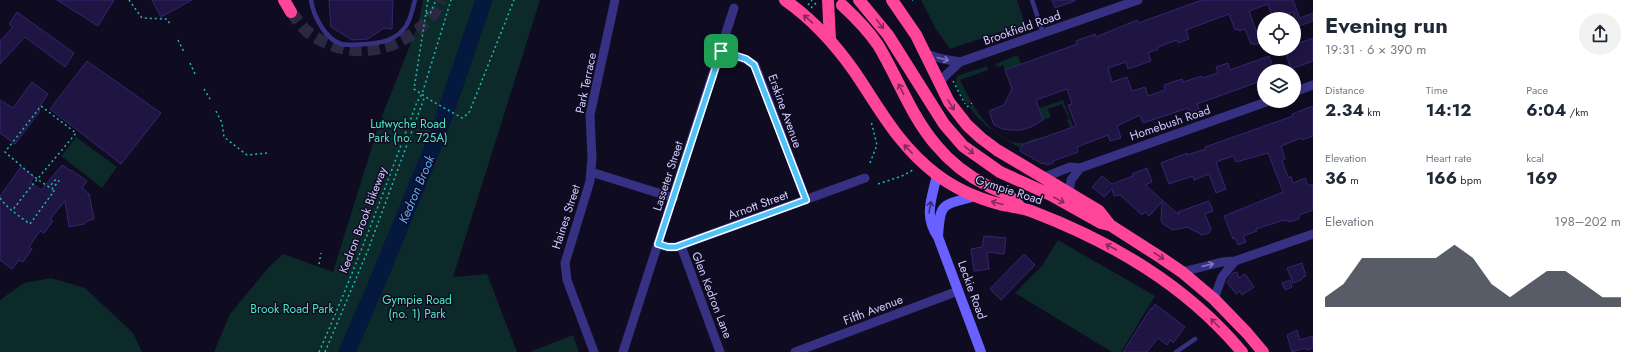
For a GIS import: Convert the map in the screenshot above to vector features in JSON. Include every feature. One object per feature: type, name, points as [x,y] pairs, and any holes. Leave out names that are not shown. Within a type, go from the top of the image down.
[{"type":"highway","points":[[284,0],[291,12]]},
{"type":"highway","name":"Gympie Road","points":[[785,0],[830,40],[853,70],[904,146],[937,175],[975,196],[1000,204],[1020,207],[1054,220],[1110,246],[1150,270],[1197,306],[1242,352]]},
{"type":"highway","points":[[859,0],[892,40],[935,111],[953,136],[986,163],[1101,223],[1110,225]]},
{"type":"highway","points":[[823,2],[830,40]]},
{"type":"highway","name":"Gympie Road","points":[[897,3],[916,35],[939,84],[955,111],[974,132],[997,150],[1099,210],[1110,225],[1182,272],[1214,299],[1263,352]]},
{"type":"highway","points":[[842,5],[864,27],[877,44],[914,113],[936,145],[948,158],[965,172],[988,186],[1012,196],[1020,207]]},
{"type":"street","name":"Park Terrace","points":[[591,172],[590,115],[615,0]]},
{"type":"street","name":"Brookfield Road","points":[[939,84],[960,62],[1138,0]]},
{"type":"street","name":"Lasseter Street","points":[[623,352],[674,198],[734,8]]},
{"type":"street","name":"Erskine Avenue","points":[[721,51],[746,59],[754,65],[806,200]]},
{"type":"street","points":[[926,54],[960,62]]},
{"type":"street","points":[[1301,90],[1313,86]]},
{"type":"street","name":"Homebush Road","points":[[1045,177],[1070,167],[1080,168],[1257,105]]},
{"type":"street","points":[[1069,192],[1070,180],[1080,168]]},
{"type":"street","name":"Haines Street","points":[[594,352],[564,269],[566,257],[587,193],[591,172],[674,198]]},
{"type":"street","name":"Leckie Road","points":[[937,175],[929,216],[931,225],[938,237],[981,352]]},
{"type":"street","name":"Arnott Street","points":[[658,244],[672,247],[681,246],[865,178]]},
{"type":"street","name":"Leckie Road","points":[[938,237],[939,217],[943,208],[952,202],[975,196]]},
{"type":"street","points":[[1182,272],[1222,262],[1235,262],[1313,234]]},
{"type":"street","name":"Glen Kedron Lane","points":[[681,246],[720,352]]},
{"type":"street","points":[[1214,299],[1222,277],[1235,262]]},
{"type":"street","name":"Fifth Avenue","points":[[795,352],[958,291]]},
{"type":"lane","points":[[311,0],[314,12],[327,34],[340,43],[348,45],[379,43],[397,36],[409,22],[415,0]]},
{"type":"lane","points":[[1032,0],[1043,33]]},
{"type":"lane","points":[[1176,352],[1195,339]]},
{"type":"path","points":[[129,0],[142,18],[167,19],[170,24]]},
{"type":"path","points":[[428,0],[414,89],[456,116],[462,118],[469,113],[514,0]]},
{"type":"path","points":[[426,13],[430,14],[436,0]]},
{"type":"path","name":"Kedron Brook Bikeway","points":[[319,352],[349,283],[378,209],[416,102],[422,94],[451,0]]},
{"type":"path","points":[[808,4],[812,0]]},
{"type":"path","points":[[812,8],[816,3],[823,2]]},
{"type":"path","points":[[178,40],[184,52]]},
{"type":"path","points":[[190,64],[196,76]]},
{"type":"path","points":[[951,77],[966,106],[971,112]]},
{"type":"path","points":[[204,89],[210,99]]},
{"type":"path","points":[[325,352],[368,250],[425,96]]},
{"type":"path","points":[[966,106],[972,103]]},
{"type":"path","points":[[0,198],[5,206],[30,224],[54,191],[51,190],[59,181],[56,179],[49,187],[38,179],[4,152],[40,106],[76,134],[38,179],[24,194],[12,211]]},
{"type":"path","points":[[216,111],[222,122],[224,137],[247,155],[267,153]]},
{"type":"path","points":[[870,163],[877,145],[871,121]]},
{"type":"path","points":[[878,184],[902,176],[913,170]]},
{"type":"path","points":[[319,264],[321,253]]},
{"type":"green space","points":[[423,0],[540,0],[453,277],[487,274],[517,352],[214,352],[230,314],[269,267],[283,254],[333,272],[379,124],[418,25]]},
{"type":"green space","points":[[921,0],[1017,0],[1025,24],[950,49],[936,29]]},
{"type":"green space","points":[[1018,55],[1037,109],[1063,100],[1073,126],[1070,127],[1067,120],[1069,119],[1062,104],[1048,109],[1051,117],[1043,120],[1040,111],[1036,112],[1034,108],[1033,109],[1017,66],[1005,70],[1003,65],[998,67],[995,64]]},
{"type":"green space","points":[[987,66],[988,70],[960,80],[971,102],[967,105],[956,85],[957,76]]},
{"type":"green space","points":[[973,104],[981,117],[994,130],[1008,140],[986,125],[969,107]]},
{"type":"green space","points":[[76,137],[117,167],[102,188],[61,156]]},
{"type":"green space","points":[[1037,138],[1038,140],[1021,145],[1020,148],[1008,140],[1016,143],[1023,143]]},
{"type":"green space","points":[[1058,240],[1155,296],[1121,352],[1112,352],[1015,293],[1042,266]]},
{"type":"green space","points":[[51,278],[85,288],[133,333],[142,352],[0,352],[0,300],[24,283]]},
{"type":"green space","points":[[573,335],[579,352],[530,352]]},
{"type":"building","points":[[57,0],[114,0],[98,26]]},
{"type":"building","points":[[152,0],[192,0],[161,17]]},
{"type":"building","points":[[329,0],[393,0],[392,29],[384,28],[368,39],[352,40],[331,27]]},
{"type":"building","points":[[1052,0],[1075,0],[1075,1],[1055,8]]},
{"type":"building","points":[[1202,0],[1293,0],[1298,12],[1271,12],[1268,4],[1249,11],[1257,33],[1257,44],[1254,45],[1253,43],[1251,44],[1245,29],[1239,31],[1238,29],[1235,30],[1229,14],[1186,30],[1189,39],[1178,43],[1177,40],[1158,47],[1158,49],[1148,53],[1151,61],[1128,69],[1126,62],[1108,68],[1112,82],[1127,77],[1132,91],[1145,87],[1148,96],[1165,90],[1164,85],[1182,79],[1183,82],[1218,73],[1216,67],[1228,63],[1230,70],[1269,56],[1272,64],[1257,64],[1257,82],[1197,104],[1200,111],[1190,114],[1188,108],[1143,123],[1140,115],[1117,126],[1121,138],[1110,141],[1108,135],[1077,147],[1078,152],[1053,161],[1053,163],[1047,165],[1044,163],[1042,164],[1020,151],[1022,145],[1076,126],[1068,105],[1072,104],[1067,89],[1036,100],[1043,120],[1031,127],[1021,130],[1012,130],[1003,129],[994,125],[989,111],[1004,105],[1012,89],[1005,70],[1077,44],[1076,41],[1095,34],[1096,37],[1137,20],[1138,23]]},
{"type":"building","points":[[17,12],[74,53],[65,67],[25,37],[0,64],[0,41],[13,27],[9,24]]},
{"type":"building","points":[[1313,13],[1313,21],[1301,25],[1301,18]]},
{"type":"building","points":[[1313,38],[1313,61],[1301,65],[1301,64],[1289,64],[1286,56],[1301,56],[1301,42]]},
{"type":"building","points":[[87,61],[161,113],[121,164],[50,109]]},
{"type":"building","points":[[32,82],[48,94],[38,109],[40,111],[15,144],[0,133],[0,100],[13,108]]},
{"type":"building","points":[[1313,106],[1313,136],[1302,140],[1301,138],[1281,146],[1285,159],[1282,161],[1288,177],[1291,177],[1293,183],[1305,178],[1308,186],[1313,184],[1313,210],[1299,215],[1299,219],[1289,222],[1288,220],[1284,220],[1256,229],[1257,231],[1243,236],[1246,242],[1238,245],[1235,238],[1233,239],[1224,216],[1283,192],[1268,153],[1236,162],[1233,156],[1216,162],[1226,189],[1216,193],[1209,174],[1194,180],[1193,176],[1169,184],[1161,163],[1187,153],[1187,155],[1206,149],[1205,147],[1293,116],[1292,114]]},
{"type":"building","points":[[62,165],[87,181],[82,188],[89,194],[94,219],[87,221],[84,224],[69,227],[65,201],[50,219],[53,221],[44,233],[40,231],[29,247],[32,249],[23,262],[19,260],[12,269],[0,260],[0,196],[21,167],[34,177],[30,182],[41,190]]},
{"type":"building","points":[[1147,168],[1152,182],[1145,185],[1179,215],[1178,212],[1209,201],[1213,211],[1205,214],[1211,229],[1209,233],[1202,235],[1187,227],[1173,230],[1163,224],[1161,220],[1162,202],[1149,216],[1145,212],[1142,215],[1120,195],[1114,196],[1112,189],[1104,197],[1092,187],[1102,176],[1112,184],[1133,176],[1132,174]]},
{"type":"building","points":[[984,236],[1006,238],[1004,254],[987,252],[989,269],[974,271],[971,249],[982,247]]},
{"type":"building","points":[[1024,254],[1035,265],[1001,300],[990,289]]},
{"type":"building","points":[[1302,263],[1306,276],[1293,283],[1287,268]]},
{"type":"building","points":[[1237,272],[1239,278],[1245,274],[1254,287],[1242,295],[1240,291],[1236,294],[1227,282],[1233,273]]},
{"type":"building","points":[[1290,280],[1292,287],[1285,290],[1282,283]]},
{"type":"building","points":[[1155,304],[1185,327],[1173,343],[1170,340],[1167,345],[1158,338],[1147,352],[1123,352],[1151,308],[1152,309]]},
{"type":"building","points":[[1297,330],[1300,340],[1313,336],[1313,348],[1306,350],[1305,348],[1292,352],[1287,335]]},
{"type":"waterway","name":"Kedron Brook","points":[[347,352],[437,137],[484,0]]},
{"type":"tunnel","points":[[291,12],[306,31],[324,42],[341,48],[357,50],[374,49],[390,45],[419,29],[433,14],[441,0]]},
{"type":"route","points":[[721,51],[752,62],[758,72],[806,200],[676,247],[668,247],[658,244],[721,51]]},
{"type":"park label","name":"Lutwyche Road Park (no. 725A)","points":[[408,131]]},
{"type":"park label","name":"Gympie Road (no. 1) Park","points":[[417,307]]},
{"type":"park label","name":"Brook Road Park","points":[[292,309]]}]
